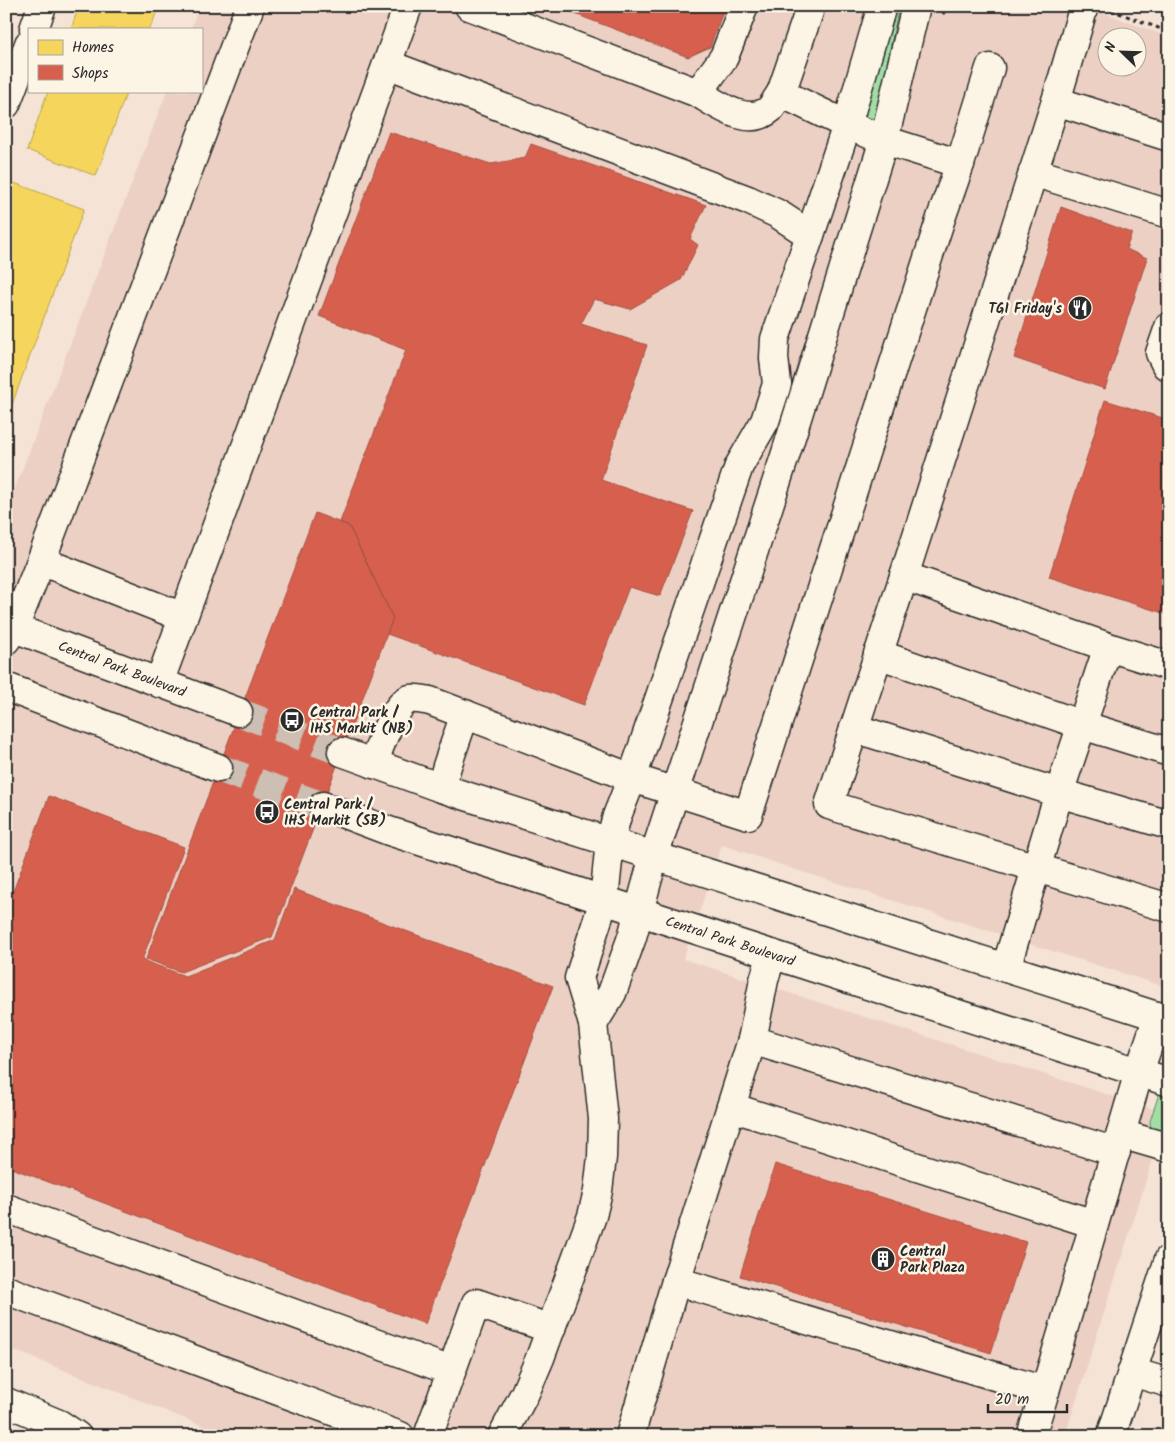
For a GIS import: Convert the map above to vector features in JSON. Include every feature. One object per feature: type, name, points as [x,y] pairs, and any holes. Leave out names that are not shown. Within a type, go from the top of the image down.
[{"type":"street","points":[[34,28],[42,6]]},
{"type":"street","points":[[9,631],[41,562],[250,6]]},
{"type":"street","points":[[159,683],[408,6]]},
{"type":"street","points":[[469,6],[698,93],[734,113],[748,116],[761,114],[770,109],[781,93],[812,6]]},
{"type":"street","points":[[698,93],[724,57],[744,6]]},
{"type":"street","points":[[502,1436],[526,1393],[592,1216],[598,1192],[602,1157],[603,1119],[593,1024],[579,978],[604,900],[610,841],[617,816],[632,778],[739,466],[765,421],[777,384],[774,358],[775,339],[847,125],[882,6]]},
{"type":"street","points":[[593,1024],[612,992],[640,912],[654,856],[884,140],[916,6]]},
{"type":"street","points":[[1094,7],[1056,100],[829,805],[1169,908]]},
{"type":"street","points":[[6,104],[28,47]]},
{"type":"street","points":[[387,64],[748,200],[778,214],[810,235]]},
{"type":"street","points":[[374,764],[380,744],[401,704],[410,699],[430,701],[632,778],[748,816],[990,68]]},
{"type":"street","points":[[781,93],[847,125],[884,140],[960,164]]},
{"type":"street","points":[[1056,100],[1169,137]]},
{"type":"street","points":[[1033,172],[1169,214]]},
{"type":"street","points":[[1169,326],[1160,353],[1169,366]]},
{"type":"street","points":[[774,358],[807,383]]},
{"type":"street","points":[[745,455],[784,456]]},
{"type":"street","points":[[41,562],[183,617]]},
{"type":"street","points":[[904,576],[1108,647],[1169,666]]},
{"type":"street","name":"Central Park Boulevard","points":[[9,631],[238,712]]},
{"type":"street","points":[[1006,968],[1059,793],[1108,647]]},
{"type":"street","points":[[878,654],[1082,725],[1169,752]]},
{"type":"street","points":[[6,687],[218,768]]},
{"type":"street","points":[[441,788],[465,714]]},
{"type":"street","points":[[854,728],[1059,793],[1169,825]]},
{"type":"street","points":[[342,752],[441,788],[1163,1018],[1139,1072],[1031,1436]]},
{"type":"street","name":"Central Park Boulevard","points":[[323,806],[389,831],[1169,1082]]},
{"type":"street","points":[[630,1436],[676,1281],[752,1040],[764,980],[772,954]]},
{"type":"street","points":[[752,1040],[1118,1143],[1169,1148]]},
{"type":"street","points":[[731,1107],[1094,1224]]},
{"type":"street","points":[[6,1208],[451,1371]]},
{"type":"street","points":[[1111,1436],[1132,1372],[1161,1306],[1169,1259]]},
{"type":"street","points":[[676,1281],[1045,1391]]},
{"type":"street","points":[[6,1290],[400,1436]]},
{"type":"street","points":[[428,1436],[476,1303],[551,1329]]},
{"type":"street","points":[[1132,1372],[1169,1384]]},
{"type":"street","points":[[6,1402],[59,1424],[77,1436]]},
{"type":"path","points":[[945,14],[950,6]]},
{"type":"path","points":[[1094,7],[1169,32]]},
{"type":"shaded area","points":[[199,6],[1086,6],[1145,28],[1098,28],[1098,78],[1148,78],[1148,29],[1169,37],[1169,988],[722,845],[683,959],[1153,1109],[1150,1121],[1160,1137],[1065,1436],[228,1436],[6,1347],[6,512],[167,92],[202,92],[202,28],[191,28]]},
{"type":"green space","points":[[893,6],[899,6],[876,116],[872,121],[864,120],[861,111]]},
{"type":"green space","points":[[1169,1063],[1169,1140],[1151,1129],[1150,1121]]},
{"type":"building: Homes","points":[[79,6],[159,6],[150,28],[71,28]]},
{"type":"building: Homes","points":[[48,92],[127,92],[96,176],[27,150]]},
{"type":"building: Homes","points":[[9,181],[84,209],[11,407],[6,405],[6,189]]},
{"type":"building: Shops","points":[[554,6],[725,6],[710,47],[688,57]]},
{"type":"building: Shops","points":[[389,132],[491,164],[525,158],[531,144],[706,205],[690,239],[698,245],[681,280],[630,309],[594,299],[581,324],[647,345],[601,480],[693,511],[660,596],[629,587],[584,705],[387,634],[393,618],[349,526],[340,522],[406,350],[319,316]]},
{"type":"building: Shops","name":"TGI Friday's","points":[[1061,207],[1132,233],[1126,249],[1147,258],[1105,389],[1014,358]]},
{"type":"building: Shops","points":[[1105,400],[1169,420],[1169,615],[1049,577]]},
{"type":"building: Shops","points":[[315,513],[349,526],[393,618],[272,937],[181,972],[146,959]]},
{"type":"building: Shops","points":[[49,796],[184,847],[142,960],[185,976],[275,940],[294,889],[553,986],[425,1324],[6,1166],[6,910]]},
{"type":"building: Shops","name":"Central Park Plaza","points":[[775,1164],[1026,1242],[991,1353],[740,1276]]},
{"type":"tunnel","points":[[238,712],[342,752]]},
{"type":"tunnel","points":[[218,768],[323,806]]},
{"type":"place","name":"TGI Friday's","points":[[1080,308]]},
{"type":"place","name":"Central Park / IHS Markit (NB)","points":[[292,720]]},
{"type":"place","name":"Central Park / IHS Markit (SB)","points":[[267,812]]},
{"type":"place","name":"Central Park Plaza","points":[[883,1259]]}]
